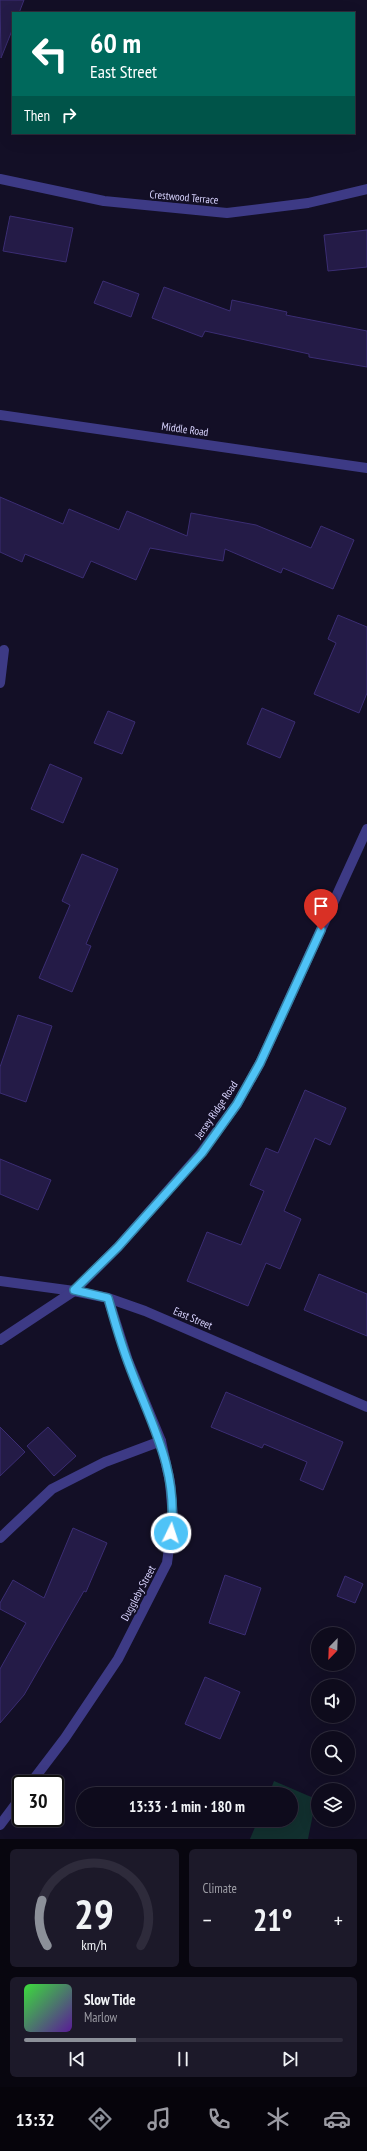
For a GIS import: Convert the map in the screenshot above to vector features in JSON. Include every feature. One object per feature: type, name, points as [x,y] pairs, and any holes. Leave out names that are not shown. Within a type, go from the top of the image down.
[{"type":"street","name":"Crestwood Terrace","points":[[0,179],[104,201],[227,213],[308,203],[367,190]]},
{"type":"street","name":"Middle Road","points":[[0,415],[367,468]]},
{"type":"street","points":[[0,683],[4,650]]},
{"type":"street","name":"Jersey Ridge Road","points":[[0,1340],[74,1290],[118,1247],[202,1153],[237,1104],[260,1063],[367,829]]},
{"type":"street","name":"East Street","points":[[0,1281],[74,1290],[108,1298],[145,1311],[367,1407]]},
{"type":"street","name":"Duggleby Street","points":[[37,1775],[65,1738],[118,1659],[167,1563],[173,1518],[170,1482],[161,1441],[128,1361],[108,1298]]},
{"type":"street","points":[[0,1538],[52,1489],[104,1462],[161,1441]]},
{"type":"street","points":[[0,1825],[12,1809]]},
{"type":"green space","points":[[274,1781],[288,1787],[272,1787]]},
{"type":"green space","points":[[298,1791],[311,1797],[311,1824],[308,1839],[250,1839],[255,1827],[298,1827]]},
{"type":"building","points":[[0,0],[24,0],[19,12],[12,12],[12,30],[1,58]]},
{"type":"building","points":[[10,216],[73,228],[66,262],[3,251]]},
{"type":"building","points":[[367,230],[367,267],[328,271],[324,235]]},
{"type":"building","points":[[103,281],[139,294],[131,317],[94,303]]},
{"type":"building","points":[[164,287],[230,311],[232,300],[287,312],[286,315],[367,331],[367,367],[309,357],[309,354],[205,331],[202,337],[152,318]]},
{"type":"building","points":[[0,497],[63,524],[69,509],[119,530],[127,511],[187,536],[191,513],[256,525],[311,548],[321,526],[354,540],[333,589],[283,568],[281,573],[225,549],[223,561],[150,548],[136,580],[91,561],[83,578],[25,554],[22,562],[0,552]]},
{"type":"building","points":[[338,615],[367,627],[367,693],[359,713],[314,694],[336,643],[328,639]]},
{"type":"building","points":[[262,708],[295,722],[280,758],[247,744]]},
{"type":"building","points":[[108,711],[135,722],[122,754],[94,743]]},
{"type":"building","points":[[50,764],[82,778],[63,823],[31,809]]},
{"type":"building","points":[[82,854],[118,869],[86,944],[91,946],[72,992],[39,978],[70,905],[62,901]]},
{"type":"building","points":[[18,1015],[52,1026],[26,1102],[0,1093],[0,1067]]},
{"type":"building","points":[[305,1090],[346,1108],[330,1145],[315,1138],[284,1211],[301,1219],[280,1269],[266,1263],[248,1306],[187,1281],[207,1232],[241,1245],[264,1191],[250,1185],[266,1148],[278,1153]]},
{"type":"building","points":[[0,1159],[51,1180],[38,1210],[0,1194]]},
{"type":"building","points":[[319,1274],[367,1294],[367,1336],[304,1310]]},
{"type":"building","points":[[226,1392],[343,1442],[323,1490],[300,1480],[307,1462],[264,1444],[262,1448],[211,1427]]},
{"type":"building","points":[[0,1427],[25,1452],[0,1476]]},
{"type":"building","points":[[48,1427],[76,1456],[54,1476],[27,1446]]},
{"type":"building","points":[[73,1528],[107,1543],[86,1592],[84,1591],[24,1695],[0,1723],[0,1669],[26,1623],[0,1609],[0,1603],[13,1580],[44,1598]]},
{"type":"building","points":[[225,1575],[261,1588],[245,1635],[209,1623]]},
{"type":"building","points":[[345,1576],[363,1584],[355,1603],[337,1596]]},
{"type":"building","points":[[205,1677],[240,1692],[220,1739],[185,1724]]},
{"type":"route","points":[[171,1533],[173,1518],[170,1482],[161,1441],[128,1361],[108,1298],[74,1290],[118,1247],[202,1153],[237,1104],[260,1063],[321,930]]}]
